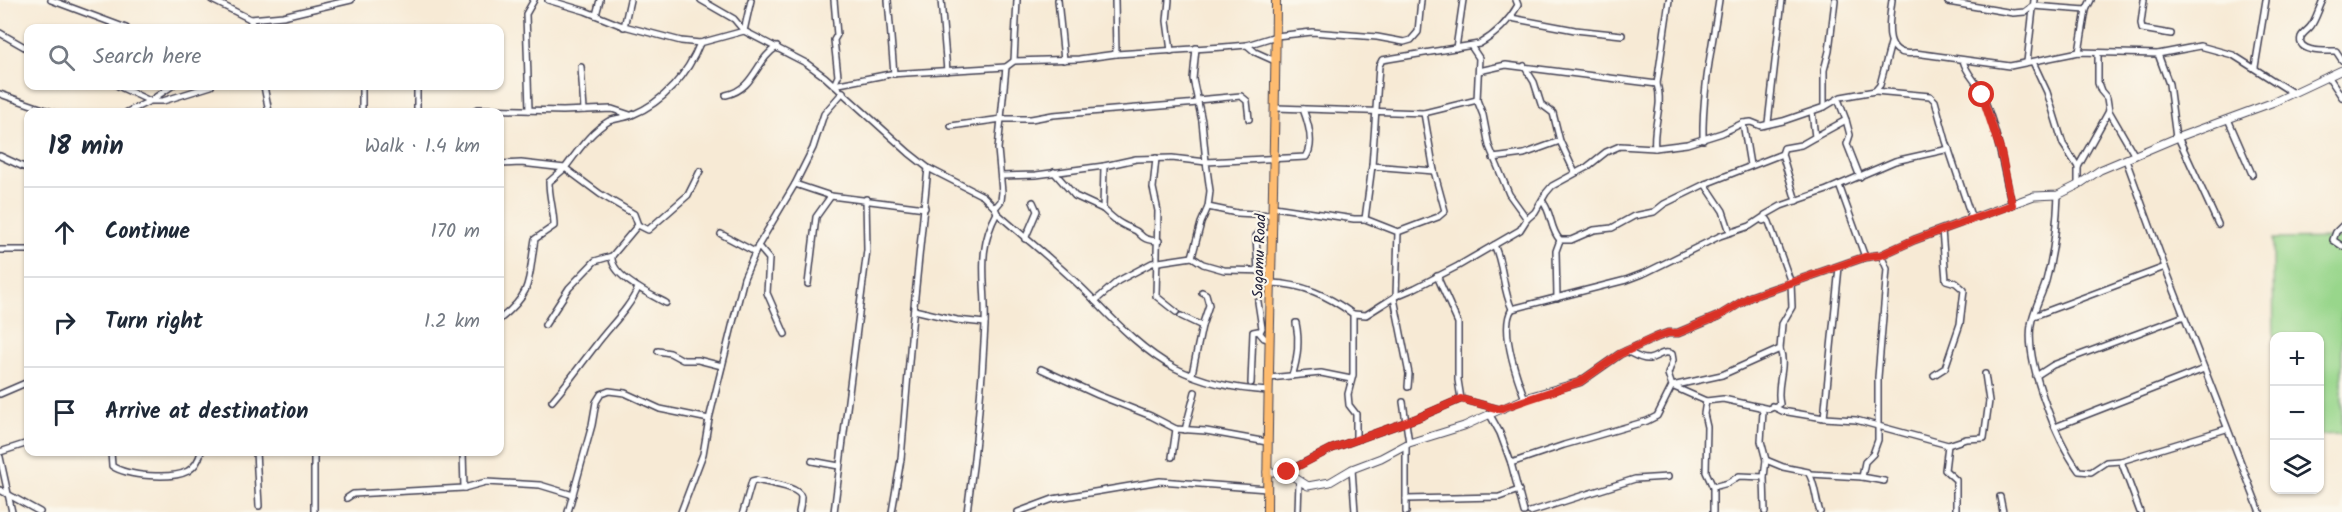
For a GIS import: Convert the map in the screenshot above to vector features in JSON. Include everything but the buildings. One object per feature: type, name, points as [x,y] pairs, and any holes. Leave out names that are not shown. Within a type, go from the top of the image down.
[{"type":"highway","name":"Sagamu Road","points":[[1267,512],[1276,108],[1276,0]]},
{"type":"street","points":[[51,0],[115,24]]},
{"type":"street","points":[[212,0],[250,19],[283,16],[323,3],[351,0]]},
{"type":"street","points":[[529,110],[526,14],[534,0]]},
{"type":"street","points":[[548,0],[596,15],[624,27],[681,41],[700,42],[744,31]]},
{"type":"street","points":[[596,15],[600,0]]},
{"type":"street","points":[[624,27],[630,0]]},
{"type":"street","points":[[701,0],[734,19],[744,31],[806,63],[843,92],[895,141],[928,168],[982,196],[1025,239],[1143,346],[1175,368],[1251,390],[1268,391]]},
{"type":"street","points":[[744,31],[750,0]]},
{"type":"street","points":[[834,0],[837,35],[834,40],[838,76],[834,85]]},
{"type":"street","points":[[888,0],[894,74]]},
{"type":"street","points":[[941,0],[947,71]]},
{"type":"street","points":[[1014,61],[1017,0]]},
{"type":"street","points":[[1058,0],[1064,60]]},
{"type":"street","points":[[1115,0],[1116,54]]},
{"type":"street","points":[[1169,0],[1167,21],[1171,51]]},
{"type":"street","points":[[834,85],[894,74],[1006,67],[1014,61],[1064,60],[1247,45],[1276,36],[1312,32],[1377,37],[1404,42],[1411,40],[1418,32],[1421,0]]},
{"type":"street","points":[[1456,48],[1463,0]]},
{"type":"street","points":[[1365,219],[1372,166],[1378,66],[1382,60],[1471,46],[1489,38],[1511,18],[1518,6],[1516,1],[1508,0]]},
{"type":"street","points":[[1654,148],[1660,94],[1657,84],[1670,0]]},
{"type":"street","points":[[1703,140],[1702,107],[1707,64],[1719,0]]},
{"type":"street","points":[[1768,123],[1782,0]]},
{"type":"street","points":[[1824,107],[1824,70],[1828,57],[1835,0]]},
{"type":"street","points":[[1875,91],[1880,85],[1891,43],[1892,0]]},
{"type":"street","points":[[1949,0],[1948,2],[2000,12],[2025,12],[2031,15]]},
{"type":"street","points":[[2079,52],[2086,10],[2091,0]]},
{"type":"street","points":[[2144,0],[2142,29],[2171,34]]},
{"type":"street","points":[[2255,67],[2266,0]]},
{"type":"street","points":[[2323,0],[2301,40],[2303,46],[2309,49],[2336,51],[2342,60]]},
{"type":"street","points":[[2025,12],[2034,3]]},
{"type":"street","points":[[2034,3],[2086,10]]},
{"type":"street","points":[[2034,3],[2031,15],[2030,62],[2047,92],[2063,144],[2078,167]]},
{"type":"street","points":[[1511,18],[1575,30],[1622,35]]},
{"type":"street","points":[[250,19],[252,24]]},
{"type":"street","points":[[0,33],[24,47]]},
{"type":"street","points":[[504,316],[523,299],[530,279],[536,239],[554,226],[554,210],[549,197],[549,182],[565,168],[588,138],[610,120],[632,115],[671,89],[688,67],[700,42]]},
{"type":"street","points":[[1891,43],[1896,51],[1903,54],[1915,53],[2010,66],[2079,52],[2158,54],[2200,46],[2233,55],[2293,93]]},
{"type":"street","points":[[1247,45],[1255,52],[1275,61]]},
{"type":"street","points":[[1471,46],[1479,57],[1477,100],[1493,158],[1509,194],[1527,219]]},
{"type":"street","points":[[726,95],[739,91],[777,47]]},
{"type":"street","points":[[1192,257],[1208,207],[1210,191],[1194,79],[1196,48]]},
{"type":"street","points":[[2098,53],[2098,83],[2107,98],[2109,111],[2135,156]]},
{"type":"street","points":[[2158,54],[2169,84],[2177,137],[2218,224]]},
{"type":"street","points":[[1963,60],[1968,74],[1981,91],[1985,102],[2001,152],[2012,205]]},
{"type":"street","points":[[1479,70],[1506,65],[1524,66],[1657,84]]},
{"type":"street","points":[[1524,66],[1534,82],[1541,104],[1553,113],[1560,141],[1575,173]]},
{"type":"street","points":[[581,67],[584,110]]},
{"type":"street","points":[[968,512],[982,386],[985,323],[983,247],[987,231],[1001,201],[1002,176],[998,149],[1006,67]]},
{"type":"street","points":[[1287,472],[1308,486],[1330,482],[1407,444],[1490,415],[1525,399],[1580,382],[1626,351],[1668,333],[1678,333],[1719,316],[1750,297],[1865,257],[1881,255],[2034,196],[2058,195],[2100,170],[2177,137],[2274,102],[2342,70]]},
{"type":"street","points":[[2328,76],[2342,97]]},
{"type":"street","points":[[127,90],[150,101],[163,101],[199,90]]},
{"type":"street","points":[[135,108],[166,90]]},
{"type":"street","points":[[265,90],[268,108]]},
{"type":"street","points":[[362,90],[362,108]]},
{"type":"street","points":[[417,90],[417,108]]},
{"type":"street","points":[[1271,283],[1308,288],[1332,298],[1353,314],[1366,315],[1520,230],[1543,202],[1552,186],[1592,164],[1606,152],[1620,146],[1654,148],[1677,146],[1703,140],[1743,123],[1751,122],[1761,126],[1783,121],[1812,112],[1838,99],[1875,91],[1930,96],[1935,101],[1972,219]]},
{"type":"street","points":[[681,512],[703,454],[709,419],[744,278],[757,249],[813,148],[824,114],[843,92]]},
{"type":"street","points":[[0,94],[40,108]]},
{"type":"street","points":[[951,126],[1241,96],[1246,101],[1249,119]]},
{"type":"street","points":[[1838,99],[1850,135],[1847,144],[1860,177]]},
{"type":"street","points":[[1276,108],[1424,113],[1477,100]]},
{"type":"street","points":[[504,110],[612,109],[632,115]]},
{"type":"street","points":[[1002,176],[1104,166],[1136,159],[1188,159],[1206,162],[1247,161],[1308,155],[1310,127],[1303,109]]},
{"type":"street","points":[[2078,185],[2078,167],[2109,111]]},
{"type":"street","points":[[1812,112],[1815,137]]},
{"type":"street","points":[[1208,207],[1237,213],[1274,211],[1365,219],[1398,232],[1438,217],[1445,211],[1434,171],[1424,113]]},
{"type":"street","points":[[2228,119],[2252,174]]},
{"type":"street","points":[[1796,201],[1782,154],[1784,148],[1801,145],[1846,120]]},
{"type":"street","points":[[1743,123],[1750,165]]},
{"type":"street","points":[[1493,158],[1524,154],[1560,141]]},
{"type":"street","points":[[1763,221],[1765,215],[1895,161],[1949,149]]},
{"type":"street","points":[[1560,240],[1571,240],[1594,230],[1612,228],[1634,216],[1647,215],[1705,184],[1782,154]]},
{"type":"street","points":[[0,156],[24,167]]},
{"type":"street","points":[[1156,158],[1153,188],[1158,211],[1159,241],[1156,296],[1178,314],[1202,326]]},
{"type":"street","points":[[2126,160],[2226,429],[2260,512]]},
{"type":"street","points":[[504,164],[521,163],[565,168],[600,194],[634,214],[638,225],[648,230],[688,195],[700,171]]},
{"type":"street","points":[[1103,209],[1104,166]]},
{"type":"street","points":[[1372,166],[1434,171]]},
{"type":"street","points":[[892,512],[901,459],[928,168]]},
{"type":"street","points":[[1054,172],[1076,196],[1103,209],[1122,226],[1136,230],[1147,241],[1159,241]]},
{"type":"street","points":[[795,184],[831,196],[925,208]]},
{"type":"street","points":[[1705,184],[1723,211],[1730,232]]},
{"type":"street","points":[[1839,185],[1865,257]]},
{"type":"street","points":[[2058,195],[2047,277],[2031,325],[2036,376],[2055,427],[2071,460],[2079,471],[2091,472],[2106,462],[2121,461],[2226,429]]},
{"type":"street","points":[[808,284],[816,217],[831,196]]},
{"type":"street","points":[[834,512],[867,250],[866,199]]},
{"type":"street","points":[[1025,239],[1037,211],[1033,202]]},
{"type":"street","points":[[1543,202],[1550,213],[1556,235],[1560,240]]},
{"type":"street","points":[[1512,309],[1610,285],[1647,273],[1730,232],[1750,226],[1762,218],[1763,221],[1767,219],[1791,283],[1792,307],[1782,324],[1780,349],[1784,359],[1783,375],[1778,387],[1780,404],[1769,409],[1724,399],[1706,401],[1672,386]]},
{"type":"street","points":[[545,325],[569,288],[595,261],[612,256],[638,225]]},
{"type":"street","points":[[2342,226],[2332,240],[2342,246]]},
{"type":"street","points":[[1934,375],[1945,368],[1960,324],[1964,290],[1956,283],[1946,280],[1942,230]]},
{"type":"street","points":[[1398,232],[1395,297],[1408,374],[1408,387]]},
{"type":"street","points":[[1258,271],[1256,236],[1259,233],[1273,234]]},
{"type":"street","points":[[721,234],[757,249],[768,260],[767,293],[785,334]]},
{"type":"street","points":[[1557,298],[1556,251],[1560,240]]},
{"type":"street","points":[[1494,245],[1499,256],[1506,297],[1512,309],[1508,322],[1511,359],[1525,399]]},
{"type":"street","points":[[0,250],[24,250]]},
{"type":"street","points":[[1158,254],[1166,262]]},
{"type":"street","points":[[1862,477],[1865,462],[1873,454],[1878,440],[1878,377],[1887,269],[1881,255]]},
{"type":"street","points":[[612,256],[612,262],[619,272],[638,288],[666,303]]},
{"type":"street","points":[[1095,301],[1118,282],[1147,265],[1192,257],[1215,268],[1234,271],[1272,271]]},
{"type":"street","points":[[1824,418],[1839,267]]},
{"type":"street","points":[[2034,316],[2165,267]]},
{"type":"street","points":[[1437,276],[1458,323],[1458,380],[1461,399]]},
{"type":"street","points":[[552,401],[578,372],[638,288]]},
{"type":"street","points":[[1192,374],[1209,305],[1206,294],[1202,292]]},
{"type":"street","points":[[1258,302],[1262,328],[1260,332]]},
{"type":"street","points":[[914,310],[957,320],[985,323]]},
{"type":"street","points":[[1353,314],[1353,375],[1348,394],[1349,405],[1356,414],[1356,440]]},
{"type":"street","points":[[2036,376],[2053,365],[2184,316]]},
{"type":"street","points":[[1292,376],[1299,347],[1296,323]]},
{"type":"street","points":[[1251,383],[1253,332],[1260,332]]},
{"type":"street","points":[[1260,332],[1264,338],[1270,340]]},
{"type":"street","points":[[1672,386],[1722,375],[1780,349]]},
{"type":"street","points":[[658,351],[670,353],[683,360],[698,360],[722,366]]},
{"type":"street","points":[[1511,464],[1655,417],[1672,386],[1668,374],[1673,360],[1672,354],[1664,352],[1651,359],[1644,359],[1626,351]]},
{"type":"street","points":[[1041,369],[1176,429],[1267,442]]},
{"type":"street","points":[[2055,427],[2204,369]]},
{"type":"street","points":[[1269,378],[1321,373],[1351,379]]},
{"type":"street","points":[[1772,406],[1782,411],[1879,425],[1948,445],[1966,439],[1984,438],[1989,401],[1985,374]]},
{"type":"street","points":[[0,394],[24,384]]},
{"type":"street","points":[[568,512],[596,402],[601,394],[609,391],[625,393],[660,409],[709,419]]},
{"type":"street","points":[[1185,430],[1195,392]]},
{"type":"street","points":[[1267,471],[1287,472],[1331,449],[1417,418],[1461,399],[1499,409]]},
{"type":"street","points":[[1706,401],[1704,414],[1707,427],[1706,472],[1713,487],[1713,512]]},
{"type":"street","points":[[1403,402],[1408,468],[1406,512]]},
{"type":"street","points":[[1760,408],[1762,412],[1761,441],[1766,460],[1765,512]]},
{"type":"street","points":[[1490,415],[1511,464],[1524,512]]},
{"type":"street","points":[[1172,457],[1176,429]]},
{"type":"street","points":[[0,452],[24,444]]},
{"type":"street","points":[[1948,445],[1945,470],[1956,480],[1956,512]]},
{"type":"street","points":[[111,456],[112,466],[118,470],[129,474],[164,476],[187,472],[198,462],[200,456]]},
{"type":"street","points":[[256,456],[259,506]]},
{"type":"street","points":[[314,456],[314,512]]},
{"type":"street","points":[[463,456],[464,488]]},
{"type":"street","points":[[0,457],[12,512]]},
{"type":"street","points":[[1766,460],[1783,467],[1802,469],[1810,474],[1820,512]]},
{"type":"street","points":[[812,461],[839,466]]},
{"type":"street","points":[[2121,461],[2140,512]]},
{"type":"street","points":[[1352,470],[1355,512]]},
{"type":"street","points":[[1810,474],[1862,477],[1884,481]]},
{"type":"street","points":[[1713,487],[1728,483],[1738,476],[1764,477]]},
{"type":"street","points":[[1530,512],[1635,478],[1668,477]]},
{"type":"street","points":[[742,512],[752,481],[756,480],[785,485],[799,492],[801,496],[799,512]]},
{"type":"street","points":[[1018,512],[1053,499],[1160,481],[1267,489]]},
{"type":"street","points":[[1298,512],[1299,481]]},
{"type":"street","points":[[347,498],[353,494],[464,488],[486,482],[540,485],[573,495]]},
{"type":"street","points":[[0,490],[40,512]]},
{"type":"street","points":[[1406,499],[1499,497],[1519,490]]},
{"type":"street","points":[[2000,497],[2003,512]]},
{"type":"green space","points":[[2342,238],[2342,434],[2324,435],[2324,332],[2274,332],[2273,239]]},
{"type":"route","points":[[1287,472],[1331,449],[1417,418],[1461,399],[1499,409],[1511,406],[1528,397],[1564,388],[1580,382],[1620,354],[1657,337],[1668,333],[1678,333],[1719,316],[1750,297],[1865,257],[1881,255],[1914,240],[2012,205],[2001,152],[1982,95]]}]
